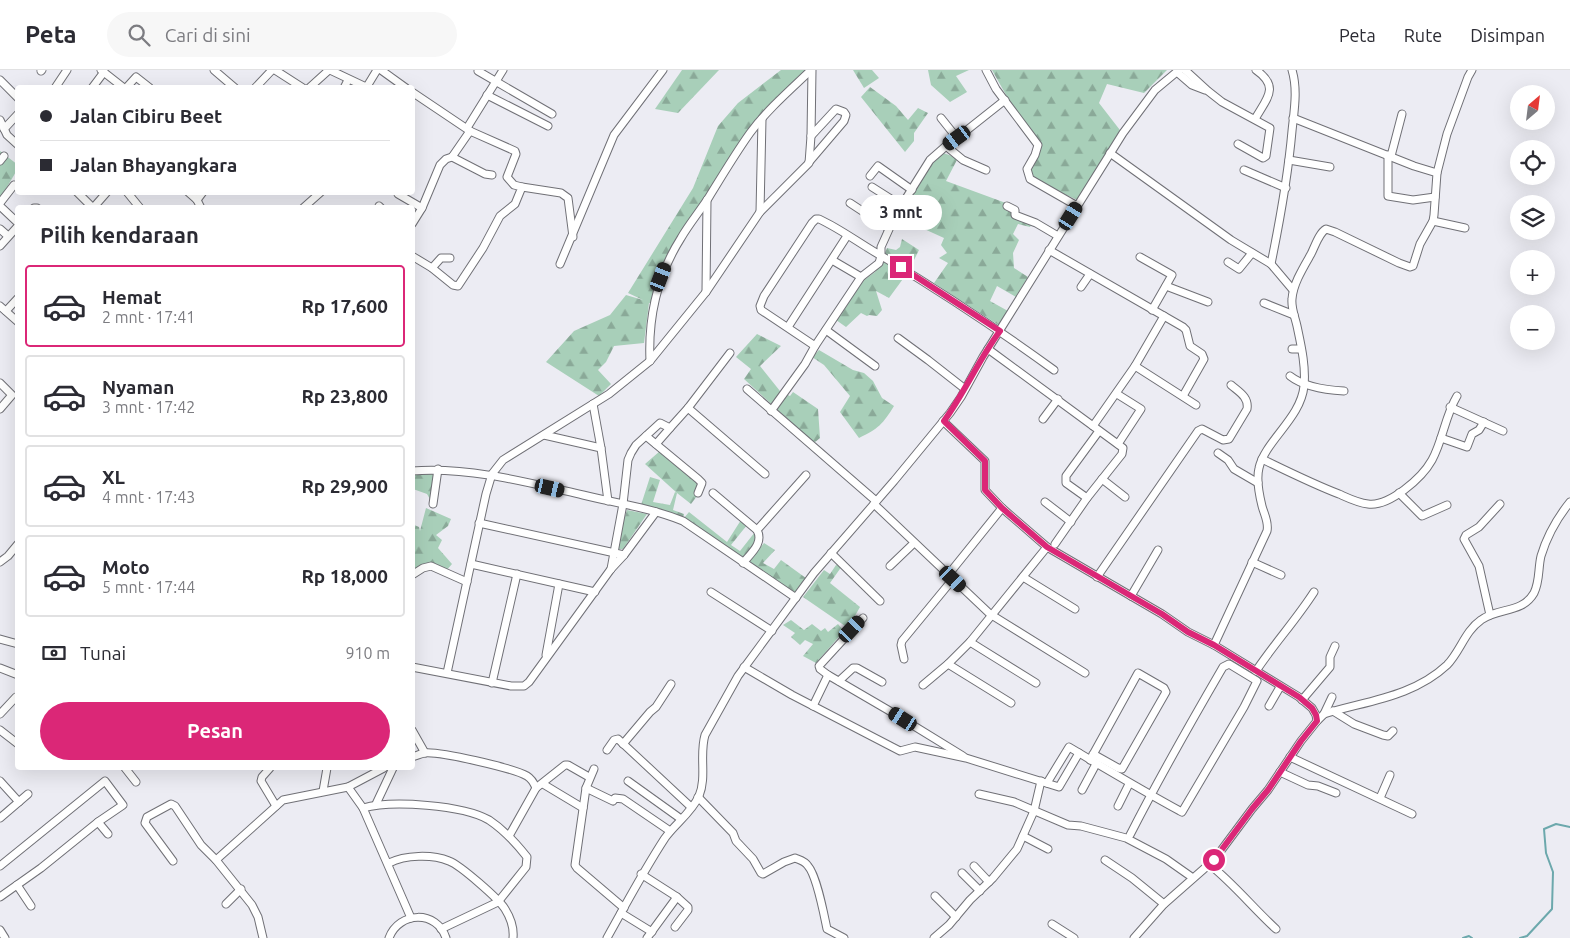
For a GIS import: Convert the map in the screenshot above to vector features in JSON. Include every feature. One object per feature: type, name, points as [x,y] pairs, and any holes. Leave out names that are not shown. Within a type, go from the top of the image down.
[{"type":"street","points":[[57,85],[67,70]]},
{"type":"street","points":[[129,70],[146,85]]},
{"type":"street","points":[[214,70],[232,85]]},
{"type":"street","points":[[257,85],[274,70],[298,85]]},
{"type":"street","points":[[312,85],[329,70],[361,85]]},
{"type":"street","points":[[368,85],[379,70],[402,85]]},
{"type":"street","points":[[415,219],[422,208],[440,164],[452,157],[503,70]]},
{"type":"street","points":[[560,264],[573,237],[614,135],[663,70]]},
{"type":"street","points":[[650,361],[649,345],[653,310],[660,280],[667,261],[743,144],[762,119],[811,70]]},
{"type":"street","points":[[809,163],[811,70]]},
{"type":"street","points":[[986,70],[1038,145],[1035,156],[1027,170],[1030,179],[1077,206]]},
{"type":"street","points":[[1185,70],[1208,91],[1234,109],[1270,128],[1266,156],[1263,158],[1238,144]]},
{"type":"street","points":[[1256,70],[1265,76],[1270,83],[1270,90],[1256,119]]},
{"type":"street","points":[[1271,264],[1290,160],[1295,91],[1292,70]]},
{"type":"street","points":[[1214,645],[1268,526],[1262,506],[1258,483],[1258,469],[1262,459],[1297,407],[1304,384],[1302,349],[1292,301],[1293,290],[1324,229],[1335,232],[1382,256],[1410,267],[1414,265],[1420,244],[1433,221],[1437,173],[1447,134],[1472,70]]},
{"type":"street","points":[[94,85],[103,71],[121,85]]},
{"type":"street","points":[[478,71],[552,114]]},
{"type":"street","points":[[607,938],[641,874],[670,831],[698,797],[702,786],[702,743],[714,715],[744,667],[831,552],[944,421],[1110,153],[1144,104],[1164,82],[1178,71],[1192,85],[1208,91]]},
{"type":"street","points":[[128,85],[136,77]]},
{"type":"street","points":[[0,80],[15,95]]},
{"type":"street","points":[[346,85],[348,80]]},
{"type":"street","points":[[415,94],[468,130],[515,151],[516,154],[507,177],[514,185],[522,188],[561,193],[568,198],[573,237]]},
{"type":"street","points":[[487,95],[548,126]]},
{"type":"street","points":[[771,411],[805,364],[861,278],[875,267],[883,257],[881,247],[888,228],[930,160],[1005,100]]},
{"type":"street","points":[[447,673],[479,523],[492,474],[503,460],[609,394],[650,361],[706,292],[760,212],[809,163],[841,125],[846,115],[842,110],[836,110],[811,136]]},
{"type":"street","points":[[1402,114],[1389,156],[1388,196],[1413,200],[1435,197]]},
{"type":"street","points":[[4,129],[15,117]]},
{"type":"street","points":[[941,118],[957,138]]},
{"type":"street","points":[[1294,118],[1437,173]]},
{"type":"street","points":[[760,212],[762,119]]},
{"type":"street","points":[[0,120],[7,136],[15,143]]},
{"type":"street","points":[[946,146],[963,160],[986,170]]},
{"type":"street","points":[[1110,153],[1231,240],[1271,264],[1293,290]]},
{"type":"street","points":[[452,157],[485,174],[492,175]]},
{"type":"street","points":[[1290,160],[1330,167]]},
{"type":"street","points":[[870,176],[878,166],[912,190]]},
{"type":"street","points":[[1244,170],[1286,188]]},
{"type":"street","points":[[14,185],[0,204],[15,221]]},
{"type":"street","points":[[872,187],[902,206]]},
{"type":"street","points":[[415,258],[432,268],[453,285],[458,286],[483,248],[500,216],[515,204],[522,188]]},
{"type":"street","points":[[80,195],[90,205]]},
{"type":"street","points":[[96,205],[104,195]]},
{"type":"street","points":[[191,195],[200,205]]},
{"type":"street","points":[[197,200],[200,195]]},
{"type":"street","points":[[306,205],[318,195]]},
{"type":"street","points":[[400,195],[422,208]]},
{"type":"street","points":[[706,292],[707,200]]},
{"type":"street","points":[[850,203],[888,228]]},
{"type":"street","points":[[1007,206],[1015,210],[1015,215],[1036,223],[1058,236]]},
{"type":"street","points":[[815,346],[765,313],[760,306],[785,262],[816,219],[822,220],[883,257],[1000,331],[1054,370]]},
{"type":"street","points":[[1433,221],[1465,228]]},
{"type":"street","points":[[0,246],[15,228]]},
{"type":"street","points":[[0,229],[8,236]]},
{"type":"street","points":[[788,327],[846,236]]},
{"type":"street","points":[[1049,250],[1186,330],[1190,346],[1204,356],[1204,358],[1183,396]]},
{"type":"street","points":[[1228,262],[1239,269],[1252,253]]},
{"type":"street","points":[[1140,257],[1172,275],[1152,310]]},
{"type":"street","points":[[432,268],[441,258],[450,258]]},
{"type":"street","points":[[832,260],[861,278]]},
{"type":"street","points":[[1081,287],[1090,274]]},
{"type":"street","points":[[1166,286],[1208,302]]},
{"type":"street","points":[[15,300],[3,308],[15,319]]},
{"type":"street","points":[[1264,303],[1294,315]]},
{"type":"street","points":[[1093,426],[1117,394],[1164,316]]},
{"type":"street","points":[[826,330],[875,366]]},
{"type":"street","points":[[898,338],[965,389]]},
{"type":"street","points":[[988,349],[1123,448],[1123,451],[1055,544]]},
{"type":"street","points":[[1292,349],[1302,349]]},
{"type":"street","points":[[656,444],[688,408],[730,353]]},
{"type":"street","points":[[1135,366],[1196,405]]},
{"type":"street","points":[[1290,376],[1304,384],[1333,391],[1344,391]]},
{"type":"street","points":[[0,384],[12,396],[0,409]]},
{"type":"street","points":[[1098,577],[1198,431],[1202,430],[1223,440],[1229,439],[1247,409],[1248,404],[1246,397],[1231,385]]},
{"type":"street","points":[[747,389],[875,502],[914,543],[992,616],[1084,673]]},
{"type":"street","points":[[1117,394],[1141,409],[1118,444]]},
{"type":"street","points":[[1262,459],[1326,489],[1362,503],[1380,503],[1399,493],[1423,473],[1431,462],[1441,438],[1450,407],[1457,396]]},
{"type":"street","points":[[1043,419],[1058,399]]},
{"type":"street","points":[[593,404],[608,501]]},
{"type":"street","points":[[1450,407],[1504,431]]},
{"type":"street","points":[[688,408],[765,474]]},
{"type":"street","points":[[944,421],[985,461],[985,490],[1002,508],[1047,547],[1188,632],[1214,645],[1258,675],[1302,700],[1312,708],[1317,721]]},
{"type":"street","points":[[1441,438],[1467,446],[1472,434],[1479,430],[1484,422]]},
{"type":"street","points":[[611,569],[623,504],[628,460],[631,453],[660,423],[670,428]]},
{"type":"street","points":[[1087,498],[1066,483],[1066,476],[1099,431]]},
{"type":"street","points":[[544,435],[601,448]]},
{"type":"street","points":[[646,436],[702,483],[698,494]]},
{"type":"street","points":[[1218,453],[1228,460],[1234,469],[1258,483]]},
{"type":"street","points":[[433,504],[438,469]]},
{"type":"street","points":[[415,470],[438,469],[492,474],[656,512],[683,521],[796,598]]},
{"type":"street","points":[[757,530],[806,475]]},
{"type":"street","points":[[1102,479],[1125,497]]},
{"type":"street","points":[[713,493],[757,530],[760,536],[759,543],[743,563]]},
{"type":"street","points":[[1399,493],[1422,516],[1447,504]]},
{"type":"street","points":[[1045,502],[1071,522]]},
{"type":"street","points":[[1324,714],[1416,687],[1448,664],[1475,625],[1490,615],[1513,609],[1528,601],[1536,585],[1542,555],[1555,525],[1570,502]]},
{"type":"street","points":[[1490,615],[1479,566],[1464,539],[1466,535],[1479,527],[1500,504]]},
{"type":"street","points":[[904,659],[900,645],[902,641],[1002,508]]},
{"type":"street","points":[[415,668],[492,684],[524,686],[529,682],[611,569],[624,555],[656,512]]},
{"type":"street","points":[[479,523],[624,555]]},
{"type":"street","points":[[890,566],[914,543]]},
{"type":"street","points":[[923,685],[970,642],[1047,547]]},
{"type":"street","points":[[0,562],[15,548]]},
{"type":"street","points":[[1131,596],[1158,550]]},
{"type":"street","points":[[831,552],[880,600]]},
{"type":"street","points":[[1252,562],[1281,575]]},
{"type":"street","points":[[471,564],[595,592]]},
{"type":"street","points":[[415,573],[431,566],[467,582]]},
{"type":"street","points":[[492,684],[516,574]]},
{"type":"street","points":[[1023,577],[1075,608]]},
{"type":"street","points":[[545,658],[559,584]]},
{"type":"street","points":[[711,592],[772,631]]},
{"type":"street","points":[[1093,759],[1129,784],[1180,811],[1184,811],[1244,707],[1272,647],[1298,617],[1314,592]]},
{"type":"street","points":[[863,618],[819,666],[820,669],[966,758]]},
{"type":"street","points":[[0,639],[15,643]]},
{"type":"street","points":[[970,642],[1036,682]]},
{"type":"street","points":[[1302,700],[1330,667],[1330,657],[1335,646]]},
{"type":"street","points":[[948,664],[1011,702]]},
{"type":"street","points":[[1130,835],[1150,795],[1223,667],[1229,664],[1258,675]]},
{"type":"street","points":[[744,667],[896,750],[904,751],[916,747],[966,758],[1059,787],[1079,754]]},
{"type":"street","points":[[0,668],[15,674]]},
{"type":"street","points":[[839,680],[853,668],[857,668],[882,682]]},
{"type":"street","points":[[934,938],[989,882],[1017,849],[1034,811],[1044,782],[1069,747],[1079,754],[1093,759],[1118,768],[1122,769],[1166,692],[1164,688],[1138,673],[1093,759],[1082,790]]},
{"type":"street","points":[[813,706],[828,675]]},
{"type":"street","points":[[623,744],[650,712],[656,708],[671,684]]},
{"type":"street","points":[[1269,706],[1280,687]]},
{"type":"street","points":[[1134,938],[1164,904],[1209,864],[1225,846],[1324,714],[1332,697]]},
{"type":"street","points":[[0,714],[15,699]]},
{"type":"street","points":[[1332,712],[1354,724],[1383,735],[1388,736],[1392,731]]},
{"type":"street","points":[[0,730],[15,742]]},
{"type":"street","points":[[415,735],[425,753]]},
{"type":"street","points":[[607,750],[616,739],[691,807]]},
{"type":"street","points":[[415,756],[425,753],[458,758],[520,772],[539,786],[583,808]]},
{"type":"street","points":[[1290,757],[1412,814]]},
{"type":"street","points":[[509,836],[539,786],[568,765],[589,777]]},
{"type":"street","points":[[594,768],[586,788],[575,865],[622,911],[652,932]]},
{"type":"street","points":[[126,770],[136,782]]},
{"type":"street","points":[[268,770],[261,780],[276,806]]},
{"type":"street","points":[[323,791],[327,770]]},
{"type":"street","points":[[216,860],[287,798],[348,787],[380,770]]},
{"type":"street","points":[[376,804],[393,770]]},
{"type":"street","points":[[1280,772],[1308,785],[1318,786],[1336,793]]},
{"type":"street","points":[[1380,798],[1390,774]]},
{"type":"street","points":[[0,781],[19,802]]},
{"type":"street","points":[[0,866],[105,781],[122,805],[41,868],[0,897]]},
{"type":"street","points":[[628,781],[681,819]]},
{"type":"street","points":[[1118,806],[1129,784]]},
{"type":"street","points":[[348,787],[364,808],[411,918]]},
{"type":"street","points":[[586,788],[613,801],[616,798],[622,799],[670,831]]},
{"type":"street","points":[[0,818],[28,794]]},
{"type":"street","points":[[979,794],[1014,802],[1066,824],[1126,838],[1166,859],[1193,878]]},
{"type":"street","points":[[698,797],[733,833],[736,841],[753,859],[761,873],[795,858],[807,864],[811,869],[827,929],[844,938]]},
{"type":"street","points":[[173,861],[145,823],[147,817],[171,804],[176,806],[201,845],[241,889],[256,910],[262,938]]},
{"type":"street","points":[[364,808],[376,804],[404,804],[470,812],[489,820],[509,836],[527,857],[526,867],[498,902],[442,929]]},
{"type":"street","points":[[98,822],[108,834]]},
{"type":"street","points":[[1023,836],[1048,849]]},
{"type":"street","points":[[388,863],[420,856],[450,861],[464,870],[504,908],[514,930],[513,938]]},
{"type":"street","points":[[1105,860],[1132,878],[1164,904]]},
{"type":"street","points":[[1209,864],[1229,880],[1276,929]]},
{"type":"street","points":[[974,866],[989,882]]},
{"type":"street","points":[[962,873],[980,891]]},
{"type":"street","points":[[641,874],[677,897],[688,908],[675,927]]},
{"type":"street","points":[[17,885],[31,906]]},
{"type":"street","points":[[226,904],[241,889]]},
{"type":"street","points":[[935,896],[956,917]]},
{"type":"street","points":[[647,938],[677,897]]},
{"type":"street","points":[[390,938],[398,924],[411,918],[421,917],[430,920],[442,929],[446,938]]},
{"type":"street","points":[[1052,924],[1074,938]]},
{"type":"street","points":[[0,930],[5,938]]},
{"type":"green space","points":[[682,70],[719,70],[678,113],[655,109]]},
{"type":"green space","points":[[781,70],[811,70],[743,143],[660,280],[657,281],[652,303],[649,303],[644,343],[614,346],[606,362],[598,370],[611,384],[599,396],[546,362],[574,331],[610,315],[626,295],[643,300],[628,293],[693,188],[718,126],[738,103]]},
{"type":"green space","points":[[853,70],[872,70],[879,78],[864,88]]},
{"type":"green space","points":[[928,70],[969,70],[956,76],[967,92],[950,102],[931,85]]},
{"type":"green space","points":[[992,70],[1167,70],[1144,93],[1107,84],[1099,103],[1123,134],[1080,201],[1036,182],[1027,169],[1037,150]]},
{"type":"green space","points":[[870,87],[896,106],[908,120],[918,108],[928,113],[914,133],[914,141],[905,152],[861,97]]},
{"type":"green space","points":[[0,151],[15,163],[15,173],[0,199]]},
{"type":"green space","points":[[943,153],[958,158],[946,181],[1014,206],[1015,216],[1033,222],[1030,227],[1018,224],[1013,234],[1019,240],[1013,253],[1014,268],[1028,277],[1016,297],[997,286],[990,301],[1008,311],[1000,326],[934,283],[948,263],[939,258],[947,253],[941,245],[944,238],[922,228],[933,209],[913,194],[933,161]]},
{"type":"green space","points":[[902,239],[919,250],[910,268],[884,255],[887,248],[896,250],[900,247]]},
{"type":"green space","points":[[882,261],[908,272],[889,298],[876,291],[882,310],[877,316],[867,316],[861,313],[846,327],[836,320],[864,280],[875,272]]},
{"type":"green space","points":[[757,334],[781,346],[760,366],[780,391],[790,396],[793,392],[818,409],[820,438],[814,443],[744,379],[751,369],[736,357]]},
{"type":"green space","points":[[819,350],[853,370],[864,373],[873,381],[882,398],[894,406],[876,429],[859,438],[840,412],[850,396],[824,365],[812,357]]},
{"type":"green space","points":[[660,451],[706,484],[691,504],[645,464]]},
{"type":"green space","points":[[435,470],[431,501],[427,494],[415,490],[415,473]]},
{"type":"green space","points":[[650,477],[660,480],[653,502],[670,505],[675,492],[677,493],[673,510],[684,514],[683,518],[641,505]]},
{"type":"green space","points":[[426,508],[451,519],[448,526],[436,535],[442,540],[438,548],[452,564],[446,571],[424,564],[415,571],[415,525],[419,527],[420,531]]},
{"type":"green space","points":[[627,510],[647,514],[623,549],[615,549]]},
{"type":"green space","points":[[689,512],[727,542],[741,520],[747,525],[731,545],[740,551],[755,532],[760,536],[742,560],[684,518]]},
{"type":"green space","points":[[764,543],[775,550],[763,563],[774,569],[781,560],[810,581],[798,597],[748,562]]},
{"type":"green space","points":[[836,565],[842,566],[830,583],[860,607],[848,628],[803,597],[824,570],[830,574]]},
{"type":"green space","points":[[791,620],[804,630],[812,624],[821,631],[825,628],[828,632],[838,624],[844,631],[816,663],[803,656],[813,644],[805,640],[800,645],[791,637],[795,633],[783,625]]},
{"type":"waterway","points":[[1520,938],[1527,936],[1552,909],[1553,872],[1546,853],[1544,829],[1556,824],[1570,827]]},
{"type":"waterway","points":[[1463,938],[1469,936],[1472,938]]},
{"type":"route","points":[[901,267],[1000,331],[944,421],[985,461],[985,490],[1002,508],[1047,547],[1299,697],[1312,708],[1316,715],[1317,721],[1268,790],[1214,860]]}]
